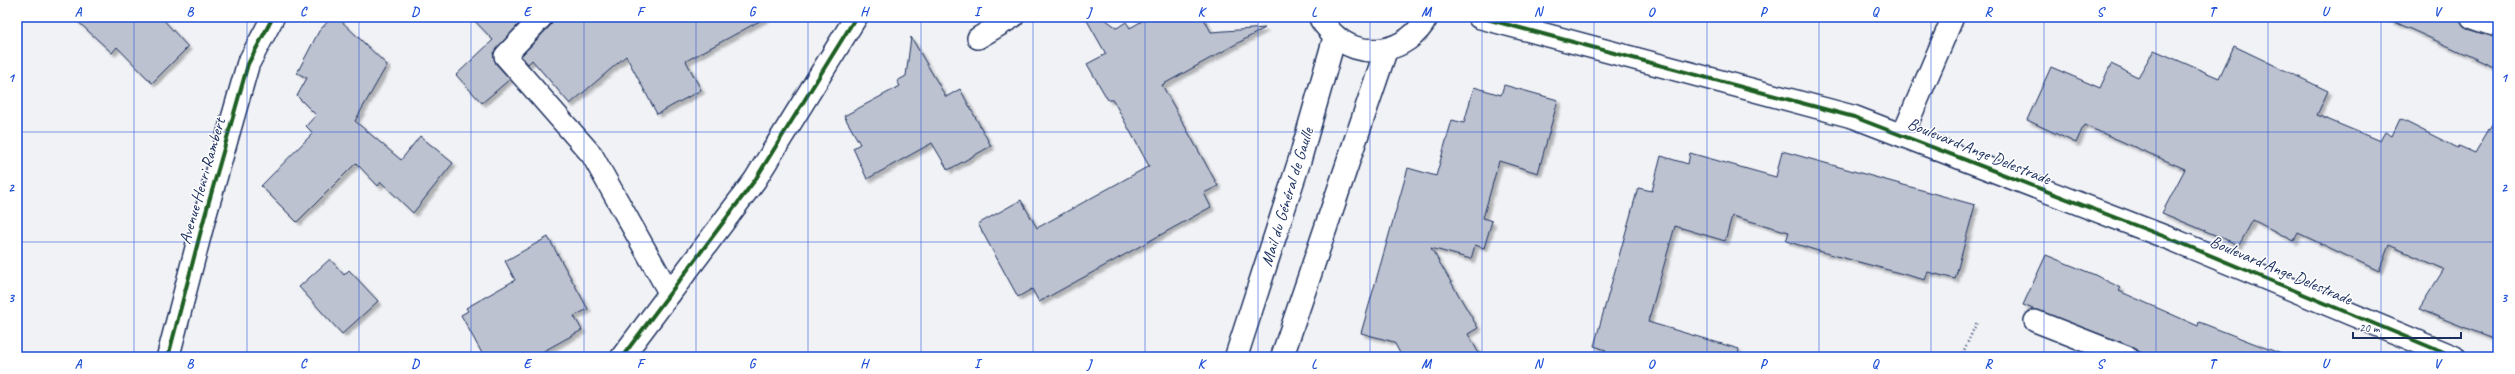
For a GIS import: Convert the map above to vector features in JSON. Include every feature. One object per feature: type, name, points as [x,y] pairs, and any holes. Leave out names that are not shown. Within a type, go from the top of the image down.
[{"type":"street","name":"Avenue Henri Rambert","points":[[168,357],[204,219],[248,64],[273,17]]},
{"type":"street","points":[[622,357],[755,180],[856,17]]},
{"type":"street","points":[[1320,17],[1335,36],[1346,45],[1363,51],[1386,50],[1415,34],[1427,17]]},
{"type":"street","name":"Boulevard Ange Delestrade","points":[[1479,17],[1854,117],[1903,134],[2176,241],[2454,357]]},
{"type":"street","points":[[2472,17],[2498,26]]},
{"type":"street","name":"Mail du Général de Gaulle","points":[[1236,357],[1300,159],[1335,36]]},
{"type":"street","points":[[1282,357],[1386,50]]},
{"type":"lane","points":[[542,17],[505,56],[592,155],[670,294]]},
{"type":"lane","points":[[978,38],[1013,17]]},
{"type":"lane","points":[[1903,134],[1952,17]]},
{"type":"lane","points":[[2036,320],[2128,357]]},
{"type":"path","points":[[1961,357],[1977,322]]},
{"type":"building","points":[[73,17],[161,17],[188,47],[152,83],[117,47],[112,53]]},
{"type":"building","points":[[332,17],[337,17],[387,65],[355,121],[401,160],[420,136],[453,163],[413,213],[381,182],[378,186],[356,163],[297,222],[261,186],[313,133],[306,126],[316,115],[297,96],[307,78],[297,73],[319,31]]},
{"type":"building","points":[[471,17],[525,17],[493,53],[496,64],[510,79],[482,103],[456,75],[493,40]]},
{"type":"building","points":[[554,17],[767,17],[686,61],[701,90],[657,114],[626,56],[570,104],[532,60],[528,64],[521,56],[551,25]]},
{"type":"building","points":[[1085,17],[1102,17],[1117,28],[1126,22],[1130,28],[1149,17],[1203,17],[1211,32],[1265,28],[1162,85],[1218,186],[1204,193],[1211,207],[1039,302],[1032,289],[1018,297],[978,224],[1021,200],[1037,228],[1149,166],[1113,100],[1108,100],[1087,64],[1106,54]]},
{"type":"building","points":[[2384,17],[2449,17],[2461,21],[2468,29],[2498,38],[2498,69]]},
{"type":"building","points":[[911,37],[946,97],[960,89],[991,146],[948,170],[932,143],[867,179],[853,148],[860,144],[844,116],[900,86],[897,81],[906,76]]},
{"type":"building","points":[[2234,46],[2328,91],[2317,115],[2380,141],[2385,132],[2392,136],[2400,119],[2458,148],[2459,146],[2475,153],[2498,114],[2498,341],[2419,309],[2444,269],[2389,245],[2379,271],[2298,233],[2294,241],[2253,220],[2239,245],[2162,213],[2185,169],[2084,125],[2076,143],[2027,120],[2051,67],[2100,88],[2111,64],[2138,77],[2154,50],[2219,78]]},
{"type":"building","points":[[1504,85],[1558,100],[1538,173],[1499,161],[1483,218],[1492,221],[1484,248],[1475,245],[1471,259],[1431,248],[1478,328],[1468,334],[1481,357],[1402,357],[1394,342],[1361,333],[1408,168],[1436,176],[1452,120],[1464,123],[1474,87],[1501,95]]},
{"type":"building","points":[[1782,151],[1975,205],[1955,279],[1928,272],[1925,280],[1815,250],[1786,241],[1789,232],[1732,216],[1725,241],[1675,226],[1648,322],[1739,349],[1738,357],[1604,357],[1606,350],[1594,346],[1638,188],[1652,191],[1661,156],[1688,164],[1690,153],[1776,177]]},
{"type":"building","points":[[548,237],[588,309],[574,316],[582,330],[533,357],[484,357],[461,315],[468,311],[466,308],[515,280],[505,261]]},
{"type":"building","points":[[2046,255],[2095,275],[2121,288],[2119,291],[2198,326],[2199,322],[2284,355],[2283,357],[2152,357],[2137,351],[2131,346],[2023,305]]},
{"type":"building","points":[[330,259],[344,275],[349,270],[378,301],[342,334],[299,287]]},
{"type":"cycle path","points":[[168,357],[204,219],[248,64],[273,17]]},
{"type":"cycle path","points":[[622,357],[755,180],[856,17]]},
{"type":"cycle path","points":[[1479,17],[1854,117],[2176,241],[2454,357]]}]
